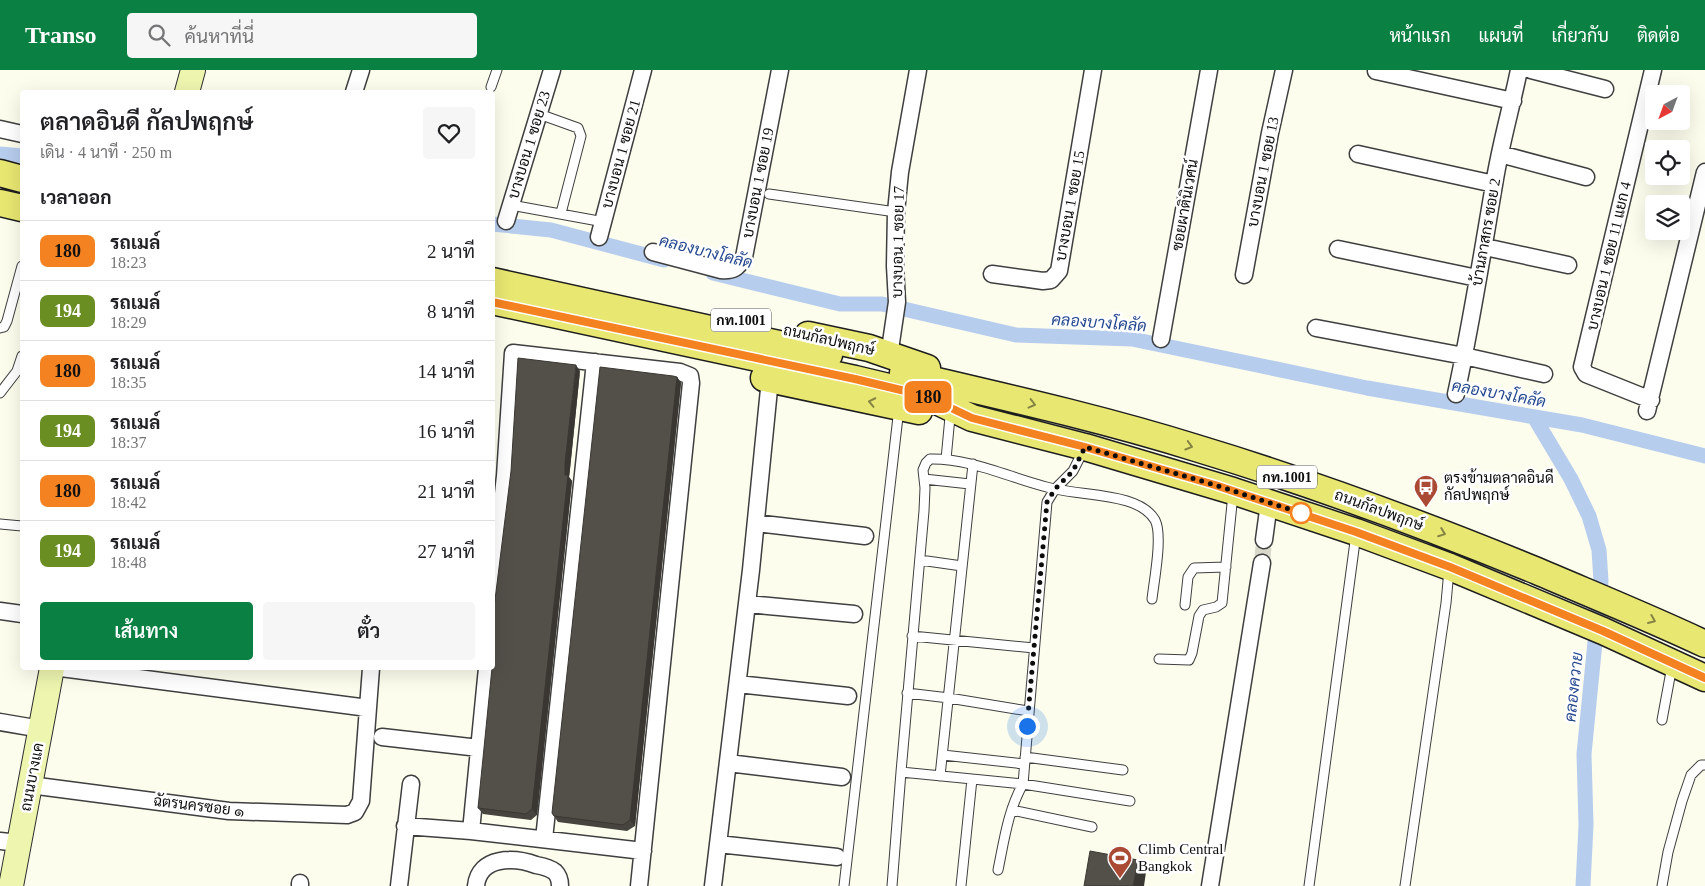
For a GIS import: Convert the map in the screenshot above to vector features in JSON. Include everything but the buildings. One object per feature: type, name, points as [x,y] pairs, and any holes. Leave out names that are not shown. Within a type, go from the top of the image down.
[{"type":"main road","points":[[187,90],[193,70]]},
{"type":"main road","points":[[0,169],[20,174]]},
{"type":"main road","points":[[0,173],[20,178]]},
{"type":"main road","points":[[0,191],[20,196]]},
{"type":"main road","points":[[0,203],[20,208]]},
{"type":"main road","name":"ถนนกัลปพฤกษ์","points":[[495,267],[557,277],[869,348],[892,343],[985,392]]},
{"type":"main road","name":"ถนนกัลปพฤกษ์","points":[[495,282],[855,379],[926,396],[961,417]]},
{"type":"main road","name":"ถนนกัลปพฤกษ์","points":[[495,302],[688,334],[985,392],[1156,437],[1272,472],[1362,502],[1608,601],[1705,644]]},
{"type":"main road","name":"ถนนกัลปพฤกษ์","points":[[495,317],[899,408],[961,417],[1085,447],[1233,491],[1356,532],[1450,567],[1603,631],[1705,678]]},
{"type":"main road","name":"ถนนบางแค","points":[[11,886],[10,842],[30,785],[52,670]]},
{"type":"street","points":[[355,90],[361,70]]},
{"type":"street","name":"บางบอน 1 ซอย 23","points":[[506,221],[552,70]]},
{"type":"street","name":"บางบอน 1 ซอย 21","points":[[601,230],[643,70]]},
{"type":"street","name":"บางบอน 1 ซอย 19","points":[[653,252],[721,270],[728,271],[740,265],[744,257],[780,70]]},
{"type":"street","name":"บางบอน 1 ซอย 17","points":[[892,343],[897,302],[895,266],[896,212],[900,172],[918,70]]},
{"type":"street","name":"บางบอน 1 ซอย 15","points":[[992,274],[1043,281],[1051,280],[1058,271],[1093,70]]},
{"type":"street","name":"ซอยผาตินิเวศน์","points":[[1161,340],[1209,70]]},
{"type":"street","name":"บางบอน 1 ซอย 13","points":[[1244,275],[1270,133],[1284,70]]},
{"type":"street","name":"บ้านภาสกร ซอย 2","points":[[1456,394],[1477,278],[1485,247],[1494,184],[1519,70]]},
{"type":"street","points":[[1531,70],[1605,89]]},
{"type":"street","name":"บางบอน 1 ซอย 11 แยก 4","points":[[1653,70],[1582,367],[1586,374],[1649,405],[1705,172]]},
{"type":"street","points":[[1376,71],[1414,74],[1513,101]]},
{"type":"street","points":[[0,129],[20,134]]},
{"type":"street","points":[[1358,154],[1494,184]]},
{"type":"street","points":[[1500,154],[1586,177]]},
{"type":"street","points":[[1485,247],[1568,265]]},
{"type":"street","points":[[1338,249],[1477,278]]},
{"type":"street","points":[[1316,328],[1464,356],[1544,374]]},
{"type":"street","points":[[495,536],[499,475],[513,353],[680,372],[690,376],[691,383],[639,886]]},
{"type":"street","points":[[528,862],[538,839],[595,362]]},
{"type":"street","points":[[713,886],[747,604],[770,379]]},
{"type":"street","points":[[1264,540],[1269,503]]},
{"type":"street","points":[[756,523],[865,536]]},
{"type":"street","points":[[1210,886],[1262,563]]},
{"type":"street","points":[[747,604],[854,614]]},
{"type":"street","points":[[0,611],[20,614]]},
{"type":"street","points":[[76,670],[368,708],[371,670]]},
{"type":"street","points":[[471,831],[487,670]]},
{"type":"street","points":[[738,684],[848,696]]},
{"type":"street","name":"ฉัตรนครซอย ๑","points":[[30,785],[229,811],[347,815],[355,812],[361,801],[368,708]]},
{"type":"street","points":[[0,722],[41,729]]},
{"type":"street","points":[[382,737],[479,748]]},
{"type":"street","points":[[728,763],[842,777]]},
{"type":"street","points":[[399,886],[410,784]]},
{"type":"street","points":[[405,826],[471,831],[643,851]]},
{"type":"street","points":[[512,860],[514,836]]},
{"type":"street","points":[[718,844],[837,857]]},
{"type":"street","points":[[476,886],[480,873],[485,867],[492,862],[512,860],[528,862],[555,872],[559,878],[560,886]]},
{"type":"lane","points":[[491,87],[497,70]]},
{"type":"lane","points":[[538,114],[578,128],[581,136],[560,213]]},
{"type":"lane","points":[[769,194],[896,212]]},
{"type":"lane","points":[[512,205],[560,213],[601,230]]},
{"type":"lane","points":[[0,328],[4,327],[7,321],[20,273]]},
{"type":"lane","points":[[0,393],[17,371],[20,362]]},
{"type":"lane","points":[[844,886],[899,408]]},
{"type":"lane","points":[[946,458],[961,417]]},
{"type":"lane","points":[[998,870],[1012,810],[1017,794],[1023,784],[1047,502],[1055,489],[1073,471],[1085,447]]},
{"type":"lane","points":[[892,886],[926,488],[923,470],[926,463],[930,459],[946,458],[1055,489],[1125,501],[1146,510],[1155,520],[1158,541],[1152,599]]},
{"type":"lane","points":[[940,776],[972,464]]},
{"type":"lane","points":[[924,479],[970,484]]},
{"type":"lane","points":[[1159,659],[1189,660],[1202,610],[1216,607],[1222,603],[1233,491]]},
{"type":"lane","points":[[0,524],[20,526]]},
{"type":"lane","points":[[1309,886],[1356,532]]},
{"type":"lane","points":[[920,560],[962,566]]},
{"type":"lane","points":[[1185,605],[1188,577],[1194,568],[1226,567]]},
{"type":"lane","points":[[1405,886],[1450,567]]},
{"type":"lane","points":[[912,636],[1034,648]]},
{"type":"lane","points":[[1662,720],[1672,663]]},
{"type":"lane","points":[[907,693],[1028,711]]},
{"type":"lane","points":[[943,755],[1025,760],[1123,770]]},
{"type":"lane","points":[[1662,886],[1668,852],[1691,775],[1701,765],[1705,766]]},
{"type":"lane","points":[[901,772],[1023,784],[1130,801]]},
{"type":"lane","points":[[961,886],[972,779]]},
{"type":"lane","points":[[1012,810],[1092,827]]},
{"type":"waterway","name":"คลองบางโคลัด","points":[[0,154],[20,156]]},
{"type":"waterway","name":"คลองบางโคลัด","points":[[495,224],[551,230],[664,260]]},
{"type":"waterway","name":"คลองบางโคลัด","points":[[713,273],[840,304],[882,304],[1016,335],[1132,339],[1367,388],[1582,425],[1705,456]]},
{"type":"waterway","name":"คลองควาย","points":[[1534,417],[1571,479],[1589,516],[1599,550],[1601,581],[1584,754],[1586,825],[1583,886]]},
{"type":"tunnel","points":[[1262,563],[1264,540]]},
{"type":"bus line","name":"180","points":[[495,303],[855,379],[926,396],[972,418],[1085,447],[1215,485],[1356,532],[1450,567],[1603,631],[1705,678]]},
{"type":"place","name":"ตรงข้ามตลาดอินดี กัลปพฤกษ์","points":[[1426,508]]},
{"type":"place","name":"Climb Central Bangkok","points":[[1120,879]]},
{"type":"route","points":[[1027,726],[1047,502],[1055,489],[1073,471],[1085,447],[1215,485],[1304,514],[1301,513]]}]
